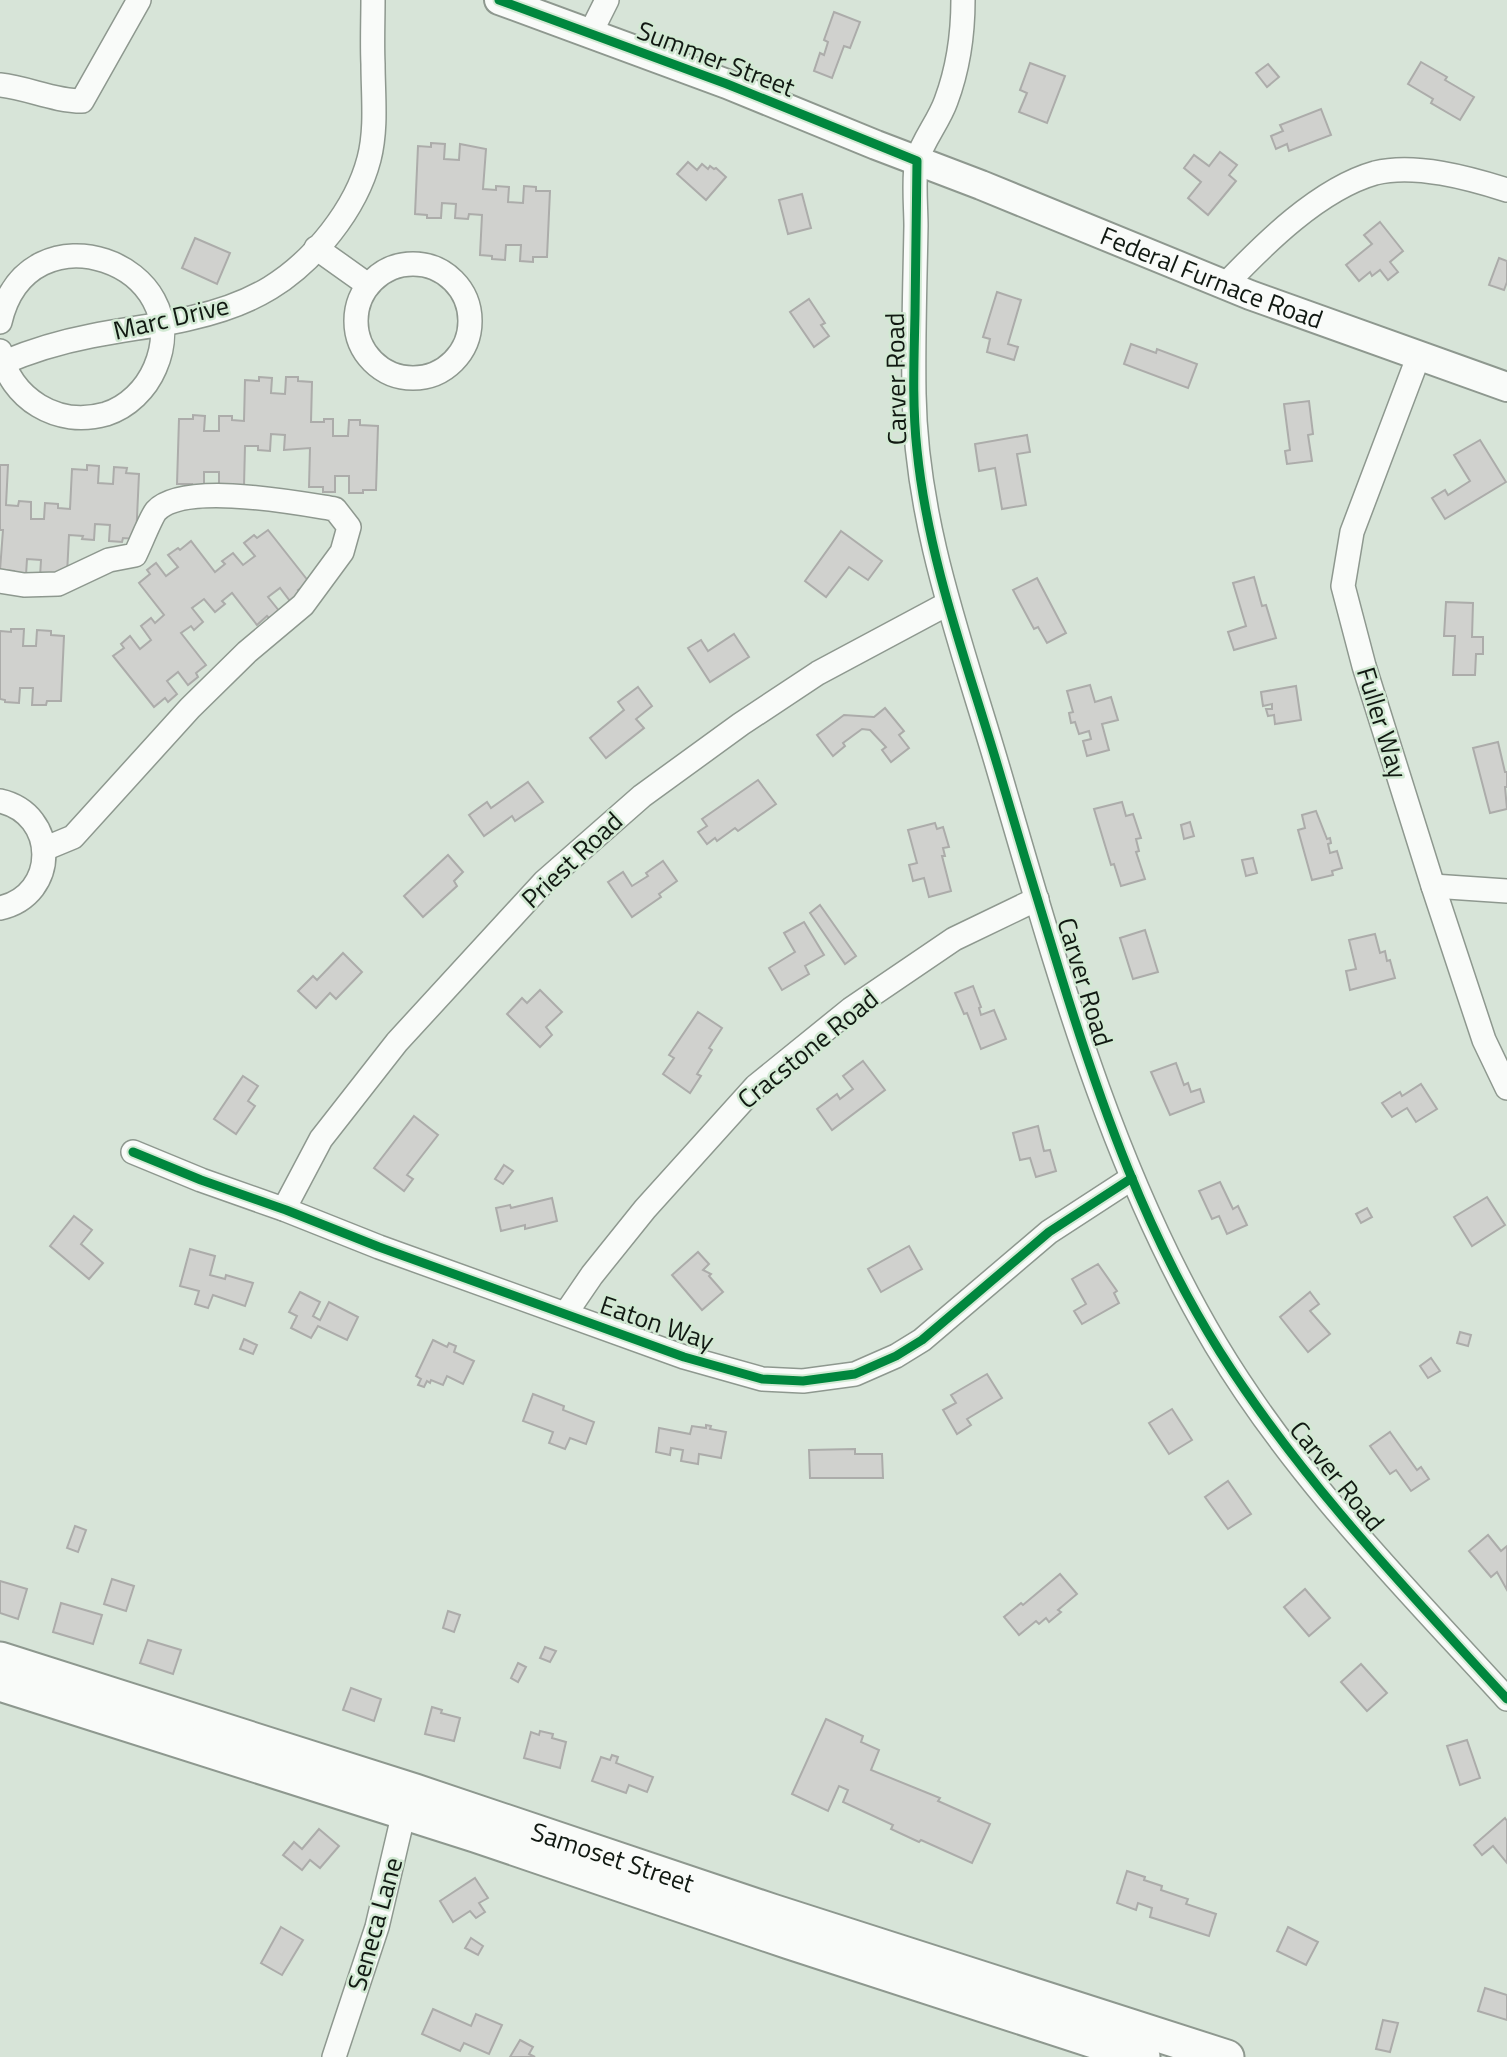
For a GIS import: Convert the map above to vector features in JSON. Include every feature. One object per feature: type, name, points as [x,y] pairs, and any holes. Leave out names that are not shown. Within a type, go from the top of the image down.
[{"type":"highway","name":"Samoset Street","points":[[0,1659],[409,1801],[789,1942],[1143,2057]]},
{"type":"highway","name":"Samoset Street","points":[[0,1684],[409,1801],[772,1911],[1227,2057]]},
{"type":"main road","name":"Summer Street","points":[[499,0],[727,84],[917,161]]},
{"type":"main road","name":"Federal Furnace Road","points":[[917,161],[982,184],[1225,285],[1507,387]]},
{"type":"street","points":[[0,85],[64,101],[82,101],[139,0]]},
{"type":"street","name":"Marc Drive","points":[[1,359],[45,347],[190,319],[245,301],[290,274],[316,248],[342,215],[358,188],[369,160],[373,129],[373,0]]},
{"type":"street","points":[[590,34],[607,0]]},
{"type":"street","points":[[917,161],[946,103],[958,61],[963,0]]},
{"type":"street","name":"Carver Road","points":[[917,161],[914,396],[917,449],[929,527],[947,604],[1037,899],[1095,1081],[1132,1178],[1184,1289],[1249,1396],[1320,1491],[1369,1549],[1507,1699]]},
{"type":"street","points":[[1225,285],[1245,264],[1310,208],[1339,187],[1376,173],[1416,170],[1445,173],[1507,190]]},
{"type":"street","points":[[316,248],[368,285]]},
{"type":"street","points":[[0,322],[10,293],[35,268],[51,260],[86,255],[121,266],[147,290],[156,306],[161,342],[151,378],[140,393],[125,405],[91,418],[63,416],[37,406],[22,394],[10,379],[1,359]]},
{"type":"street","points":[[403,264],[431,267],[449,277],[462,293],[470,320],[464,347],[456,358],[446,368],[424,377],[401,377],[380,368],[364,351],[356,329],[357,306],[368,285],[377,275],[403,264]]},
{"type":"street","name":"Fuller Way","points":[[1419,355],[1352,532],[1343,586],[1364,666],[1433,886],[1484,1040],[1507,1088]]},
{"type":"street","points":[[0,581],[24,585],[58,584],[109,560],[135,555],[156,511],[183,497],[248,496],[335,509],[349,527],[342,551],[303,605],[247,652],[190,708],[73,837],[44,849]]},
{"type":"street","name":"Priest Road","points":[[284,1209],[321,1139],[397,1042],[544,882],[642,796],[741,724],[818,673],[947,604]]},
{"type":"street","points":[[0,801],[15,807],[32,820],[38,829],[44,849],[44,861],[36,884],[19,901],[0,908]]},
{"type":"street","points":[[1433,886],[1507,891]]},
{"type":"street","name":"Cracstone Road","points":[[566,1313],[592,1275],[645,1209],[757,1086],[851,1009],[954,939],[1037,899]]},
{"type":"street","name":"Eaton Way","points":[[133,1152],[392,1252],[684,1357],[762,1379],[803,1381],[855,1374],[896,1356],[922,1340],[1049,1232],[1132,1178]]},
{"type":"street","name":"Seneca Lane","points":[[334,2057],[377,1927],[409,1801]]},
{"type":"building","points":[[834,12],[860,22],[850,48],[844,46],[832,78],[814,71],[820,53],[824,55],[828,42],[824,40]]},
{"type":"building","points":[[1421,62],[1474,97],[1460,120],[1431,103],[1433,99],[1408,84]]},
{"type":"building","points":[[1030,63],[1065,76],[1047,123],[1019,112],[1027,93],[1020,90]]},
{"type":"building","points":[[1268,64],[1279,77],[1267,87],[1256,73]]},
{"type":"building","points":[[1321,109],[1331,135],[1289,151],[1287,144],[1276,149],[1271,136],[1283,131],[1280,125]]},
{"type":"building","points":[[431,143],[445,144],[444,159],[459,160],[460,144],[486,149],[483,189],[509,187],[508,202],[523,203],[524,186],[536,187],[536,191],[550,191],[547,257],[533,257],[533,262],[520,261],[521,245],[506,245],[505,260],[480,255],[482,215],[469,214],[468,219],[455,218],[456,204],[442,203],[441,218],[427,218],[427,215],[415,214],[418,146],[431,147]]},
{"type":"building","points":[[1220,152],[1237,165],[1229,175],[1236,181],[1208,215],[1188,198],[1201,182],[1184,168],[1194,155],[1209,166]]},
{"type":"building","points":[[688,162],[697,170],[702,164],[708,169],[710,166],[716,168],[726,177],[706,200],[677,174]]},
{"type":"building","points":[[802,194],[811,228],[788,234],[779,200]]},
{"type":"building","points":[[1380,222],[1403,251],[1390,262],[1398,272],[1388,280],[1380,270],[1372,276],[1370,272],[1359,281],[1346,265],[1372,244],[1364,235]]},
{"type":"building","points":[[195,238],[230,253],[217,284],[182,268]]},
{"type":"building","points":[[1499,258],[1507,261],[1507,282],[1504,290],[1489,285]]},
{"type":"building","points":[[997,292],[1021,300],[1008,344],[1018,347],[1014,360],[987,352],[990,339],[983,337]]},
{"type":"building","points":[[809,299],[825,323],[821,325],[829,336],[814,347],[790,312]]},
{"type":"building","points":[[1131,344],[1156,353],[1157,349],[1197,364],[1188,388],[1124,364]]},
{"type":"building","points":[[259,377],[272,378],[271,393],[285,394],[286,377],[298,377],[298,381],[312,382],[311,422],[333,419],[333,436],[348,436],[349,420],[360,420],[360,425],[378,426],[376,490],[349,493],[349,476],[335,476],[335,492],[323,492],[323,487],[309,487],[310,448],[284,450],[285,435],[271,434],[270,451],[258,450],[258,446],[245,446],[244,486],[219,489],[219,472],[204,472],[204,489],[191,489],[192,484],[177,484],[179,419],[193,419],[193,415],[205,416],[204,431],[219,431],[219,416],[232,416],[232,420],[244,421],[245,380],[259,381]]},
{"type":"building","points":[[1309,401],[1313,434],[1308,435],[1312,461],[1287,464],[1285,451],[1290,450],[1284,404]]},
{"type":"building","points":[[1027,435],[1030,452],[1017,454],[1026,505],[1002,509],[995,468],[979,471],[975,444]]},
{"type":"building","points":[[1480,440],[1506,482],[1445,519],[1432,498],[1445,490],[1448,495],[1470,481],[1454,455]]},
{"type":"building","points":[[0,465],[8,465],[6,505],[18,506],[19,501],[31,502],[31,519],[44,519],[45,503],[70,509],[72,469],[87,470],[87,465],[99,466],[98,483],[113,484],[114,467],[127,468],[126,473],[139,474],[136,539],[109,541],[110,525],[95,524],[94,540],[69,535],[67,574],[40,577],[41,560],[27,559],[26,575],[14,575],[14,571],[0,570],[3,530],[0,530]]},
{"type":"building","points":[[268,530],[309,582],[298,590],[301,593],[290,601],[280,588],[268,597],[280,612],[270,619],[267,616],[257,625],[232,593],[222,601],[225,604],[215,612],[204,599],[192,608],[203,622],[194,630],[191,626],[181,633],[206,665],[188,685],[178,672],[167,681],[177,694],[168,702],[165,698],[154,707],[113,656],[124,648],[121,644],[130,636],[140,649],[151,640],[141,626],[151,618],[155,623],[164,615],[139,583],[150,574],[147,570],[156,563],[166,576],[178,567],[168,555],[191,541],[215,572],[225,564],[222,561],[233,553],[243,565],[255,556],[244,543],[254,535],[257,538]]},
{"type":"building","points":[[841,531],[882,561],[868,580],[849,567],[826,597],[805,581]]},
{"type":"building","points":[[1254,577],[1262,606],[1266,605],[1276,638],[1234,650],[1228,632],[1246,626],[1233,583]]},
{"type":"building","points":[[1037,578],[1066,633],[1047,643],[1038,627],[1034,629],[1013,590]]},
{"type":"building","points":[[1446,602],[1473,603],[1472,637],[1483,637],[1483,654],[1476,654],[1475,675],[1453,675],[1455,636],[1444,636]]},
{"type":"building","points":[[11,629],[24,629],[23,646],[36,646],[37,630],[64,636],[61,701],[32,705],[33,688],[20,688],[19,703],[0,699],[0,631],[11,632]]},
{"type":"building","points":[[734,634],[749,657],[710,682],[688,648],[701,640],[708,651]]},
{"type":"building","points":[[1090,685],[1095,702],[1111,697],[1118,720],[1102,724],[1109,750],[1087,756],[1083,741],[1091,739],[1089,731],[1079,734],[1075,722],[1071,723],[1069,713],[1073,712],[1067,691]]},
{"type":"building","points":[[1296,686],[1301,720],[1275,724],[1274,715],[1268,716],[1266,709],[1272,709],[1272,704],[1263,706],[1261,692]]},
{"type":"building","points":[[638,687],[652,706],[636,719],[644,728],[606,758],[590,738],[624,710],[618,702]]},
{"type":"building","points":[[885,708],[904,731],[899,735],[909,748],[891,762],[882,750],[886,747],[870,730],[862,729],[843,743],[845,746],[833,756],[817,735],[844,715],[874,717]]},
{"type":"building","points":[[1498,742],[1507,772],[1507,809],[1490,813],[1473,748]]},
{"type":"building","points":[[758,780],[776,804],[738,831],[735,828],[717,841],[715,838],[707,844],[698,832],[707,826],[702,819]]},
{"type":"building","points":[[528,782],[543,802],[515,821],[512,816],[484,836],[469,815],[487,802],[491,808]]},
{"type":"building","points":[[1122,802],[1126,816],[1133,814],[1141,838],[1136,839],[1139,851],[1136,852],[1145,879],[1121,886],[1114,864],[1111,865],[1094,809]]},
{"type":"building","points":[[1316,811],[1327,839],[1330,838],[1330,853],[1337,851],[1342,868],[1332,871],[1333,875],[1312,880],[1298,830],[1305,828],[1302,815]]},
{"type":"building","points":[[1190,822],[1194,836],[1184,839],[1181,825]]},
{"type":"building","points":[[935,823],[937,829],[943,827],[949,847],[943,848],[945,856],[942,856],[951,891],[929,897],[924,878],[913,881],[909,865],[917,863],[908,830]]},
{"type":"building","points":[[448,855],[463,872],[454,881],[457,886],[423,917],[404,896]]},
{"type":"building","points":[[1253,858],[1257,873],[1246,876],[1242,860]]},
{"type":"building","points":[[663,861],[677,881],[659,894],[661,897],[632,917],[608,882],[623,872],[632,886],[648,876],[646,873]]},
{"type":"building","points":[[820,905],[856,956],[845,964],[810,913]]},
{"type":"building","points":[[804,922],[824,955],[805,966],[809,974],[782,990],[769,968],[795,952],[784,933]]},
{"type":"building","points":[[1145,930],[1158,972],[1133,979],[1120,938]]},
{"type":"building","points":[[1375,934],[1380,953],[1385,951],[1395,978],[1350,990],[1346,971],[1356,969],[1349,940]]},
{"type":"building","points":[[343,953],[362,972],[336,999],[330,993],[316,1008],[298,991],[313,976],[317,980]]},
{"type":"building","points":[[973,986],[981,1007],[981,1015],[994,1010],[1006,1039],[981,1049],[967,1013],[964,1014],[955,993]]},
{"type":"building","points":[[540,990],[562,1012],[546,1027],[552,1035],[540,1047],[507,1014],[522,998],[527,1003]]},
{"type":"building","points":[[698,1012],[722,1028],[709,1048],[712,1050],[697,1074],[701,1076],[690,1093],[663,1074],[674,1058],[669,1055]]},
{"type":"building","points":[[863,1061],[885,1090],[832,1130],[817,1109],[837,1094],[840,1099],[853,1089],[843,1076]]},
{"type":"building","points":[[1176,1063],[1184,1085],[1188,1083],[1191,1092],[1200,1089],[1204,1102],[1170,1115],[1151,1072]]},
{"type":"building","points":[[243,1076],[258,1086],[248,1101],[255,1106],[236,1134],[214,1119]]},
{"type":"building","points":[[1421,1084],[1437,1109],[1416,1122],[1407,1108],[1392,1117],[1382,1103],[1400,1092],[1402,1096]]},
{"type":"building","points":[[414,1116],[438,1135],[407,1175],[413,1179],[404,1191],[374,1168]]},
{"type":"building","points":[[1038,1126],[1044,1151],[1050,1150],[1056,1171],[1036,1177],[1030,1158],[1020,1160],[1013,1133]]},
{"type":"building","points":[[504,1165],[513,1171],[503,1184],[495,1179]]},
{"type":"building","points":[[1220,1182],[1233,1209],[1238,1206],[1247,1225],[1227,1234],[1219,1216],[1212,1219],[1199,1191]]},
{"type":"building","points":[[1487,1197],[1505,1225],[1472,1246],[1454,1217]]},
{"type":"building","points":[[552,1198],[557,1221],[525,1229],[525,1225],[501,1231],[496,1208],[510,1205],[511,1208]]},
{"type":"building","points":[[1367,1208],[1372,1217],[1361,1223],[1356,1214]]},
{"type":"building","points":[[74,1216],[92,1230],[81,1244],[103,1263],[89,1279],[50,1246]]},
{"type":"building","points":[[909,1246],[922,1269],[881,1292],[868,1269]]},
{"type":"building","points":[[190,1249],[215,1256],[210,1275],[225,1279],[226,1275],[253,1283],[245,1306],[213,1295],[208,1308],[195,1304],[199,1291],[180,1286]]},
{"type":"building","points":[[698,1252],[709,1264],[703,1270],[711,1274],[709,1276],[723,1292],[702,1310],[672,1275]]},
{"type":"building","points":[[1098,1264],[1117,1291],[1114,1293],[1119,1303],[1082,1324],[1074,1311],[1086,1304],[1072,1279]]},
{"type":"building","points":[[300,1292],[320,1302],[313,1316],[320,1320],[329,1302],[358,1317],[347,1340],[318,1326],[311,1338],[291,1328],[297,1316],[289,1312]]},
{"type":"building","points":[[1310,1292],[1319,1304],[1310,1311],[1330,1334],[1308,1352],[1280,1317]]},
{"type":"building","points":[[1460,1332],[1471,1335],[1468,1346],[1457,1343]]},
{"type":"building","points":[[244,1339],[257,1345],[253,1354],[240,1349]]},
{"type":"building","points":[[433,1340],[447,1347],[449,1343],[456,1346],[454,1352],[474,1361],[463,1384],[447,1376],[443,1385],[431,1380],[430,1383],[427,1381],[424,1387],[418,1385],[421,1379],[416,1376]]},
{"type":"building","points":[[1431,1358],[1440,1371],[1428,1378],[1420,1366]]},
{"type":"building","points":[[987,1374],[1002,1398],[967,1419],[971,1425],[957,1434],[943,1410],[956,1403],[951,1395]]},
{"type":"building","points":[[533,1394],[594,1422],[586,1444],[570,1438],[565,1449],[549,1443],[553,1432],[523,1421]]},
{"type":"building","points":[[1172,1409],[1192,1440],[1169,1454],[1149,1423]]},
{"type":"building","points":[[706,1425],[711,1426],[710,1429],[726,1432],[721,1458],[699,1454],[698,1464],[681,1461],[683,1450],[671,1448],[670,1455],[656,1452],[659,1428],[690,1434],[692,1426],[706,1428]]},
{"type":"building","points":[[1390,1432],[1417,1470],[1421,1467],[1429,1479],[1411,1491],[1396,1470],[1390,1474],[1370,1446]]},
{"type":"building","points":[[855,1449],[855,1454],[882,1454],[883,1478],[810,1478],[809,1450]]},
{"type":"building","points":[[1228,1481],[1251,1514],[1228,1529],[1205,1497]]},
{"type":"building","points":[[75,1526],[86,1530],[78,1552],[67,1548]]},
{"type":"building","points":[[1488,1535],[1501,1551],[1507,1546],[1507,1590],[1497,1572],[1491,1577],[1469,1551]]},
{"type":"building","points":[[1060,1574],[1077,1594],[1058,1610],[1061,1612],[1049,1622],[1046,1618],[1039,1624],[1036,1621],[1019,1635],[1004,1617]]},
{"type":"building","points":[[112,1579],[134,1586],[126,1611],[104,1604]]},
{"type":"building","points":[[0,1581],[27,1589],[18,1619],[0,1613]]},
{"type":"building","points":[[1305,1589],[1330,1618],[1309,1636],[1284,1607]]},
{"type":"building","points":[[61,1603],[102,1615],[93,1644],[53,1632]]},
{"type":"building","points":[[448,1611],[460,1615],[454,1632],[443,1628]]},
{"type":"building","points":[[148,1640],[181,1650],[173,1674],[140,1663]]},
{"type":"building","points":[[545,1647],[556,1651],[550,1662],[540,1658]]},
{"type":"building","points":[[518,1663],[526,1667],[518,1682],[511,1678]]},
{"type":"building","points":[[1361,1664],[1387,1693],[1367,1711],[1341,1682]]},
{"type":"building","points":[[351,1688],[381,1699],[374,1721],[343,1710]]},
{"type":"building","points":[[432,1707],[442,1710],[441,1713],[460,1718],[454,1741],[425,1734]]},
{"type":"building","points":[[826,1719],[863,1736],[861,1742],[879,1750],[871,1770],[940,1798],[938,1801],[990,1824],[972,1863],[891,1829],[893,1825],[843,1802],[848,1790],[839,1786],[828,1811],[792,1794]]},
{"type":"building","points":[[540,1731],[553,1734],[552,1738],[566,1742],[560,1768],[524,1758],[531,1732],[539,1735]]},
{"type":"building","points":[[1467,1740],[1480,1778],[1460,1785],[1447,1746]]},
{"type":"building","points":[[612,1755],[618,1757],[616,1763],[653,1777],[647,1792],[629,1785],[626,1793],[592,1781],[601,1757],[610,1760]]},
{"type":"building","points":[[1505,1818],[1507,1863],[1493,1846],[1482,1855],[1474,1845]]},
{"type":"building","points":[[319,1829],[339,1846],[320,1868],[310,1860],[302,1870],[283,1855],[294,1842],[302,1849]]},
{"type":"building","points":[[1127,1871],[1162,1886],[1161,1890],[1188,1899],[1186,1904],[1216,1914],[1209,1936],[1150,1917],[1152,1908],[1138,1903],[1136,1910],[1117,1903]]},
{"type":"building","points":[[475,1878],[488,1898],[479,1903],[485,1912],[476,1918],[470,1911],[453,1922],[440,1901]]},
{"type":"building","points":[[281,1927],[303,1940],[282,1975],[261,1963]]},
{"type":"building","points":[[1288,1927],[1318,1942],[1306,1965],[1277,1951]]},
{"type":"building","points":[[471,1938],[483,1946],[478,1955],[465,1948]]},
{"type":"building","points":[[1485,1988],[1507,1995],[1507,2020],[1478,2011]]},
{"type":"building","points":[[433,2009],[471,2026],[476,2014],[502,2025],[489,2054],[464,2043],[460,2051],[422,2034]]},
{"type":"building","points":[[1383,2020],[1398,2023],[1390,2052],[1376,2049]]},
{"type":"building","points":[[520,2040],[533,2047],[529,2054],[535,2057],[510,2057]]},
{"type":"cycle path","points":[[499,0],[727,84],[917,161],[914,416],[922,491],[930,530],[950,609],[1076,1025],[1128,1169],[1170,1263],[1194,1308],[1251,1399],[1356,1532],[1507,1699]]},
{"type":"cycle path","points":[[133,1152],[379,1247],[684,1357],[762,1379],[803,1381],[855,1374],[896,1356],[922,1340],[1049,1232],[1132,1178]]}]
